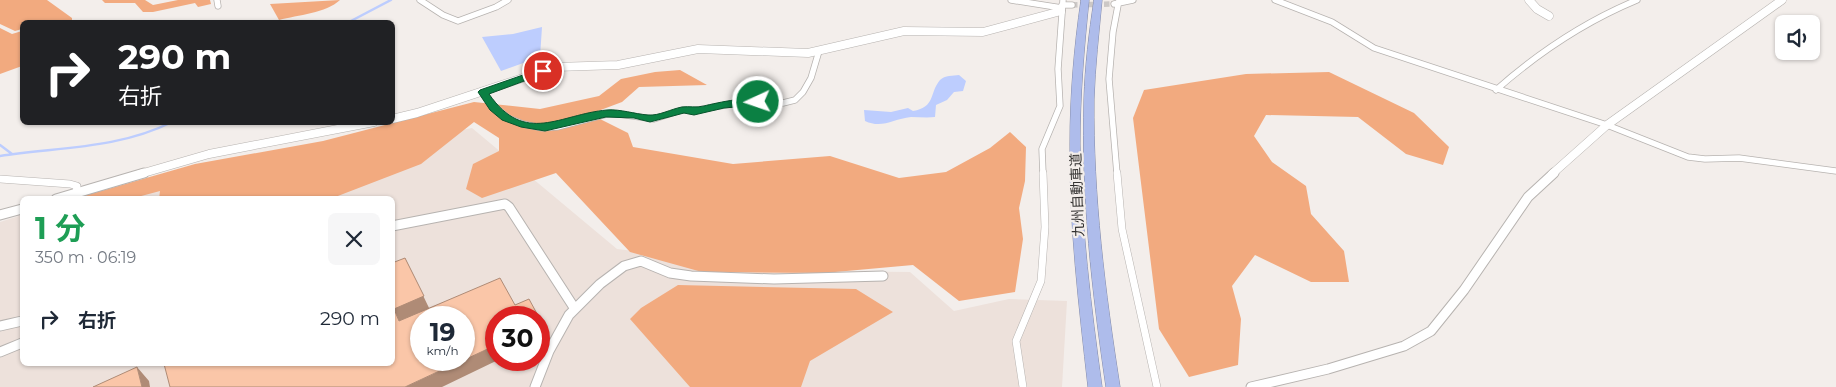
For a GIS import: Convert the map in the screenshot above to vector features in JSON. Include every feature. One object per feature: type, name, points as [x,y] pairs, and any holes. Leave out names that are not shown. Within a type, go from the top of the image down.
[{"type":"highway","name":"九州自動車道","points":[[1084,0],[1077,58],[1074,108],[1075,173],[1078,234],[1095,387]]},
{"type":"highway","name":"九州自動車道","points":[[1098,0],[1091,60],[1090,173],[1100,300],[1112,387]]},
{"type":"street","points":[[420,0],[446,17],[458,22],[477,12],[499,7],[508,0]]},
{"type":"street","points":[[1011,0],[1062,6],[1072,5]]},
{"type":"street","points":[[1132,0],[1117,2],[1112,32],[1109,79],[1122,229],[1156,387]]},
{"type":"street","points":[[1275,0],[1332,22],[1374,48],[1496,90],[1607,125],[1688,157],[1705,159],[1739,158],[1836,171]]},
{"type":"street","points":[[1528,0],[1537,9],[1549,16]]},
{"type":"street","points":[[1496,90],[1522,67],[1580,27],[1611,10],[1637,0]]},
{"type":"street","points":[[1251,387],[1328,369],[1404,346],[1431,331],[1464,290],[1528,198],[1607,125],[1782,0]]},
{"type":"street","points":[[395,118],[483,92],[556,67],[618,64],[687,50],[709,49],[797,53],[819,51],[904,31],[989,31],[1062,6]]},
{"type":"street","points":[[1023,387],[1016,341],[1041,281],[1045,227],[1042,149],[1060,106],[1058,69],[1062,6]]},
{"type":"street","points":[[483,92],[493,107],[505,118],[545,128],[606,114],[634,115],[650,119],[684,110],[694,111],[738,103],[783,103],[794,101],[798,97],[815,70],[819,51]]},
{"type":"street","points":[[65,196],[208,154],[358,125]]},
{"type":"street","points":[[0,179],[70,184],[77,186],[76,192]]},
{"type":"street","points":[[395,225],[505,204],[509,207],[575,309]]},
{"type":"street","points":[[0,215],[20,209]]},
{"type":"street","points":[[535,387],[549,351],[569,316],[600,284],[624,266],[641,261],[670,273],[691,276],[774,279],[883,276]]},
{"type":"street","points":[[0,326],[20,321]]},
{"type":"street","points":[[0,352],[20,344]]},
{"type":"shaded area","points":[[0,0],[47,0],[72,18],[72,20],[20,20],[20,30],[15,31],[0,24]]},
{"type":"shaded area","points":[[102,0],[145,0],[153,5],[178,0],[210,0],[211,4],[198,7],[195,3],[153,12],[143,12],[135,3],[105,3]]},
{"type":"shaded area","points":[[340,0],[320,11],[279,20],[270,4]]},
{"type":"shaded area","points":[[0,28],[12,34],[20,32],[20,67],[0,74]]},
{"type":"shaded area","points":[[680,70],[707,85],[639,87],[622,102],[590,114],[628,133],[633,147],[733,164],[830,156],[899,178],[946,172],[990,148],[1010,132],[1026,147],[1025,181],[1019,208],[1023,239],[1015,292],[959,301],[913,265],[824,273],[702,272],[630,252],[556,173],[482,198],[466,189],[473,164],[499,151],[499,138],[474,122],[421,164],[338,196],[159,196],[160,191],[141,196],[83,196],[195,164],[323,141],[385,125],[395,125],[395,122],[474,102],[540,109],[599,96],[621,79],[655,72]]},
{"type":"shaded area","points":[[1329,72],[1414,113],[1449,147],[1443,165],[1406,154],[1358,117],[1266,115],[1254,136],[1272,162],[1306,186],[1311,214],[1344,251],[1349,282],[1311,282],[1255,255],[1232,286],[1241,319],[1238,365],[1189,377],[1159,329],[1133,118],[1144,90],[1246,74]]},
{"type":"shaded area","points":[[472,128],[617,249],[802,271],[910,272],[954,311],[1009,299],[1067,301],[1062,387],[0,387],[0,222],[20,216],[20,366],[395,366],[395,196],[121,196]]},
{"type":"shaded area","points":[[678,285],[856,289],[893,312],[810,361],[801,387],[690,387],[630,319],[641,308]]},
{"type":"water","points":[[542,27],[540,57],[501,71],[482,37],[513,34]]},
{"type":"water","points":[[959,75],[966,81],[963,91],[954,92],[947,100],[936,105],[935,117],[911,117],[882,124],[865,121],[864,110],[891,112],[908,108],[913,111],[920,109],[929,103],[942,78]]},
{"type":"building","points":[[405,258],[424,296],[395,309],[395,262]]},
{"type":"building","points":[[500,278],[515,305],[529,299],[533,306],[485,306],[485,350],[475,355],[475,306],[434,306]]},
{"type":"building","points":[[395,311],[399,321],[410,316],[410,371],[439,371],[405,387],[170,387],[165,366],[395,366]]},
{"type":"building","points":[[137,367],[142,387],[93,387]]},
{"type":"waterway","points":[[353,20],[391,0]]},
{"type":"waterway","points":[[0,156],[88,146],[131,137],[165,125]]},
{"type":"waterway","points":[[0,145],[12,154]]},
{"type":"tunnel","points":[[1072,5],[1114,4]]},
{"type":"route","points":[[543,71],[483,92],[493,107],[505,118],[545,128],[606,114],[634,115],[650,119],[684,110],[694,111],[724,104],[758,102]]}]
